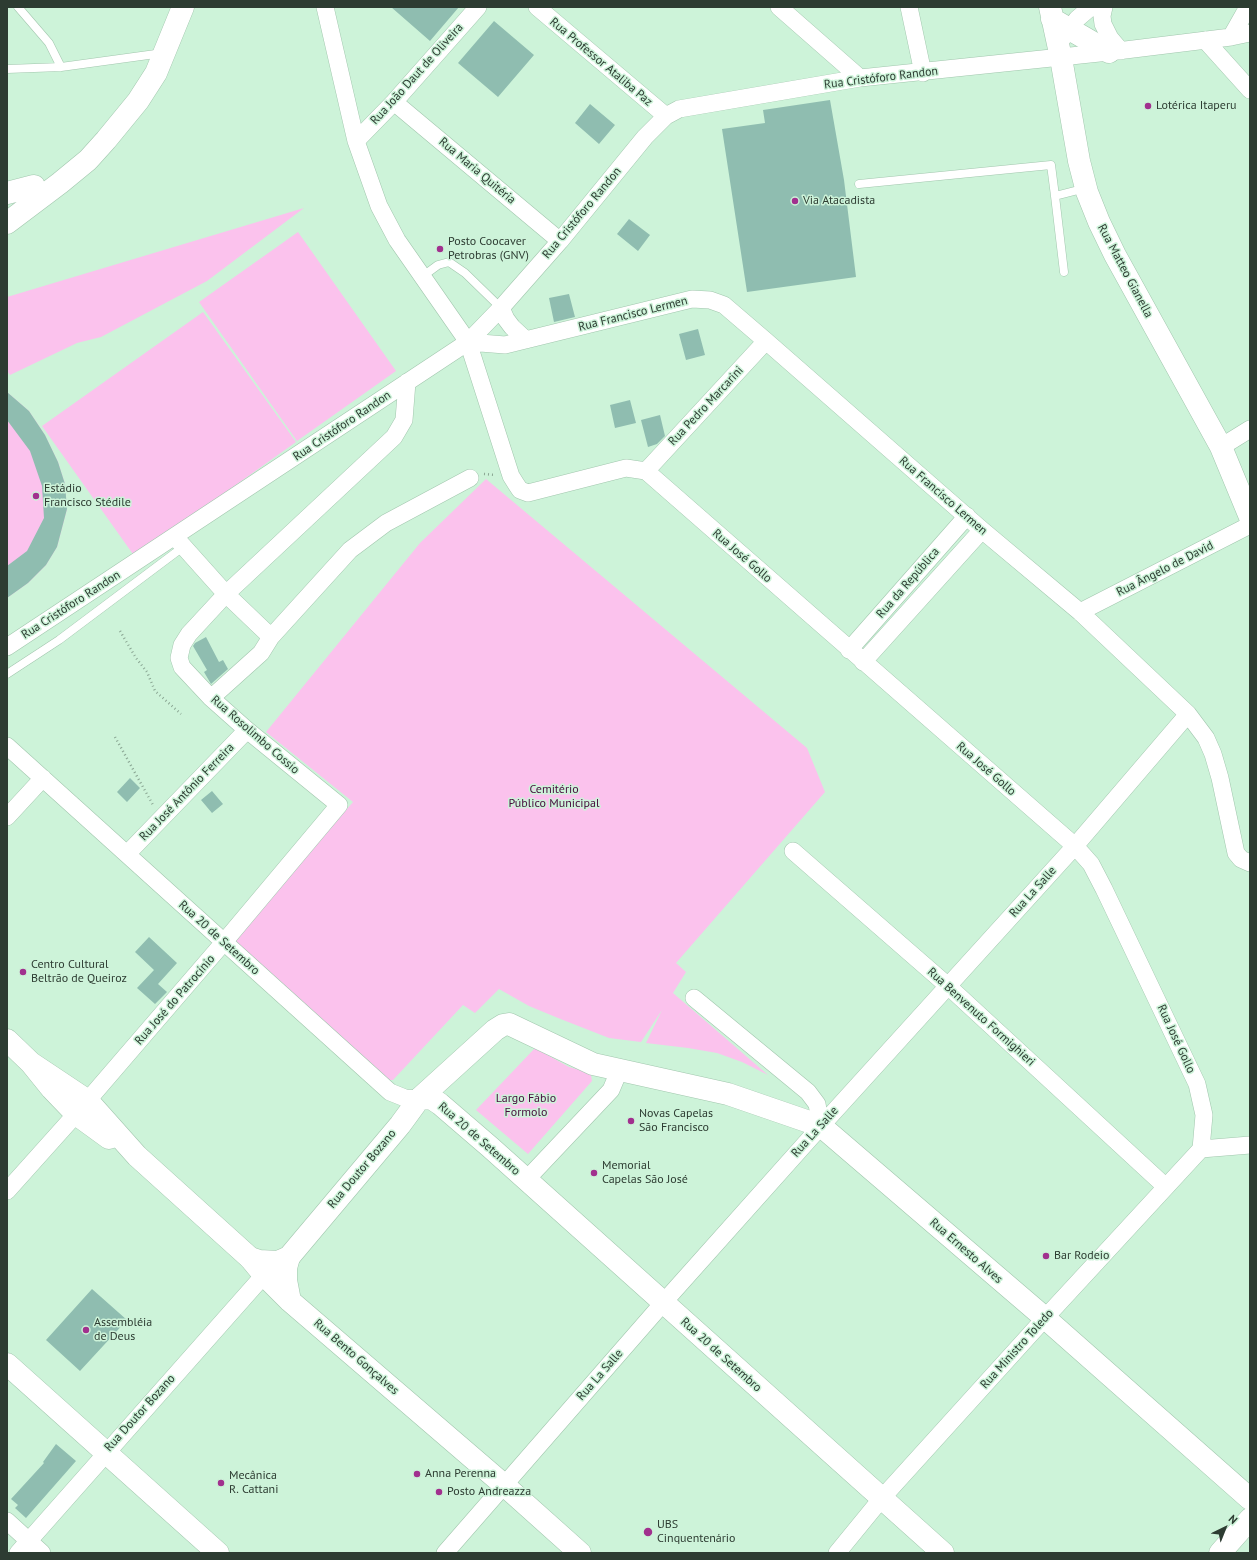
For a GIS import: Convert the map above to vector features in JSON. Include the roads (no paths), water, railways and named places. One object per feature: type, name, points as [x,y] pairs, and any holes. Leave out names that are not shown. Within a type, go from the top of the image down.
[{"type":"main road","points":[[9,217],[88,160],[106,140],[138,101],[156,73],[166,52],[183,7]]},
{"type":"main road","points":[[1058,31],[1115,52]]},
{"type":"main road","name":"Rua Matteo Gianella","points":[[1058,31],[1079,161],[1086,188],[1098,222],[1221,447],[1250,517]]},
{"type":"main road","points":[[9,217],[34,186],[106,140]]},
{"type":"main road","points":[[7,193],[34,186]]},
{"type":"main road","points":[[419,1099],[495,1030],[503,1025],[509,1024],[593,1064],[728,1094],[821,1126]]},
{"type":"main road","name":"Rua Bento Gonçalves","points":[[7,1040],[31,1063],[52,1089],[82,1107],[104,1136],[137,1156],[250,1258],[290,1301],[504,1485],[580,1553]]},
{"type":"main road","name":"Rua 20 de Setembro","points":[[419,1099],[431,1098],[440,1104],[943,1553]]},
{"type":"main road","name":"Rua Doutor Bozano","points":[[289,1257],[400,1125],[419,1099]]},
{"type":"main road","name":"Rua Ernesto Alves","points":[[821,1126],[1044,1318],[1250,1499]]},
{"type":"main road","points":[[250,1258],[259,1261],[278,1262],[289,1257]]},
{"type":"main road","points":[[289,1257],[286,1268],[286,1280],[290,1301]]},
{"type":"main road","points":[[7,1364],[218,1553]]},
{"type":"main road","points":[[1220,1553],[1250,1519]]},
{"type":"street","points":[[325,7],[356,141],[379,206],[397,240],[468,342],[511,476],[520,490],[528,493],[626,468],[646,472]]},
{"type":"street","name":"Rua João Daut de Oliveira","points":[[356,141],[394,102],[478,7]]},
{"type":"street","name":"Rua Professor Ataliba Paz","points":[[536,7],[666,116]]},
{"type":"street","points":[[779,7],[860,78]]},
{"type":"street","points":[[909,7],[923,73]]},
{"type":"street","points":[[1058,31],[1077,19],[1091,7]]},
{"type":"street","points":[[1104,7],[1102,16],[1103,24],[1115,52]]},
{"type":"street","points":[[1232,37],[1248,7]]},
{"type":"street","name":"Rua Cristóforo Randon","points":[[7,647],[179,542],[407,382],[468,342],[501,308],[560,241],[645,137],[666,116],[679,109],[860,78],[923,73],[1058,31],[1115,52],[1232,37],[1250,33]]},
{"type":"street","points":[[1206,40],[1250,90]]},
{"type":"street","name":"Rua Maria Quitéria","points":[[394,102],[560,241]]},
{"type":"street","name":"Rua Francisco Lermen","points":[[468,342],[505,345],[692,299],[710,300],[724,305],[982,530],[1080,612],[1188,714],[1206,738],[1213,754],[1220,778],[1236,853],[1241,859],[1250,863]]},
{"type":"street","points":[[501,308],[512,327],[526,340]]},
{"type":"street","name":"Rua Pedro Marcarini","points":[[646,472],[766,341]]},
{"type":"street","points":[[226,594],[394,437],[404,420],[407,382]]},
{"type":"street","points":[[1221,447],[1250,429]]},
{"type":"street","name":"Rua José Gollo","points":[[646,472],[1075,846],[1091,864],[1197,1084],[1204,1115],[1201,1149]]},
{"type":"street","points":[[211,698],[260,654],[271,637],[350,550],[386,523],[470,478]]},
{"type":"street","name":"Rua da República","points":[[850,650],[967,516]]},
{"type":"street","name":"Rua Ângelo de David","points":[[1080,612],[1250,525]]},
{"type":"street","name":"Rua da República","points":[[863,662],[982,530]]},
{"type":"street","points":[[179,542],[226,594],[271,637]]},
{"type":"street","name":"Rua Rosolimbo Cossio","points":[[226,594],[189,634],[182,645],[179,658],[182,667],[211,698],[247,730],[340,805]]},
{"type":"street","name":"Rua La Salle","points":[[445,1553],[663,1303],[1075,846],[1188,714]]},
{"type":"street","name":"Rua José Antônio Ferreira","points":[[127,854],[247,730]]},
{"type":"street","name":"Rua 20 de Setembro","points":[[7,746],[390,1092],[405,1098],[419,1099]]},
{"type":"street","points":[[7,817],[43,778]]},
{"type":"street","name":"Rua José do Patrocínio","points":[[7,1191],[82,1107],[340,805]]},
{"type":"street","name":"Rua Benvenuto Formighieri","points":[[793,851],[948,986],[1166,1187]]},
{"type":"street","points":[[694,998],[808,1092],[817,1104],[821,1126]]},
{"type":"street","points":[[526,1180],[611,1090],[620,1071]]},
{"type":"street","points":[[1201,1149],[1250,1145]]},
{"type":"street","name":"Rua Ministro Toledo","points":[[837,1553],[882,1498],[1044,1318],[1201,1149]]},
{"type":"street","name":"Rua Doutor Bozano","points":[[23,1547],[264,1274]]},
{"type":"street","points":[[7,1521],[23,1547],[42,1553]]},
{"type":"lane","points":[[18,7],[49,43],[61,67]]},
{"type":"lane","points":[[7,69],[61,67],[166,52]]},
{"type":"lane","points":[[859,184],[1051,165],[1056,196],[1064,272]]},
{"type":"lane","points":[[1056,196],[1086,188]]},
{"type":"lane","points":[[423,276],[438,265],[449,262],[465,272],[501,308]]},
{"type":"lane","points":[[7,674],[60,640],[179,542]]},
{"type":"place","name":"Lotérica Itaperu","points":[[1148,106]]},
{"type":"place","name":"Via Atacadista","points":[[795,201]]},
{"type":"place","name":"Posto Coocaver Petrobras (GNV)","points":[[440,249]]},
{"type":"place","name":"Estádio Francisco Stédile","points":[[36,496]]},
{"type":"place","name":"Centro Cultural Beltrão de Queiroz","points":[[23,972]]},
{"type":"place","name":"Novas Capelas São Francisco","points":[[631,1121]]},
{"type":"place","name":"Memorial Capelas São José","points":[[594,1173]]},
{"type":"place","name":"Bar Rodeio","points":[[1046,1256]]},
{"type":"place","name":"Assembléia de Deus","points":[[86,1330]]},
{"type":"place","name":"Anna Perenna","points":[[417,1474]]},
{"type":"place","name":"Mecânica R. Cattani","points":[[221,1483]]},
{"type":"place","name":"Posto Andreazza","points":[[439,1492]]},
{"type":"place","name":"UBS Cinquentenário","points":[[648,1532]]},
{"type":"park label","name":"Cemitério Público Municipal","points":[[554,797]]},
{"type":"park label","name":"Largo Fábio Formolo","points":[[526,1106]]}]
